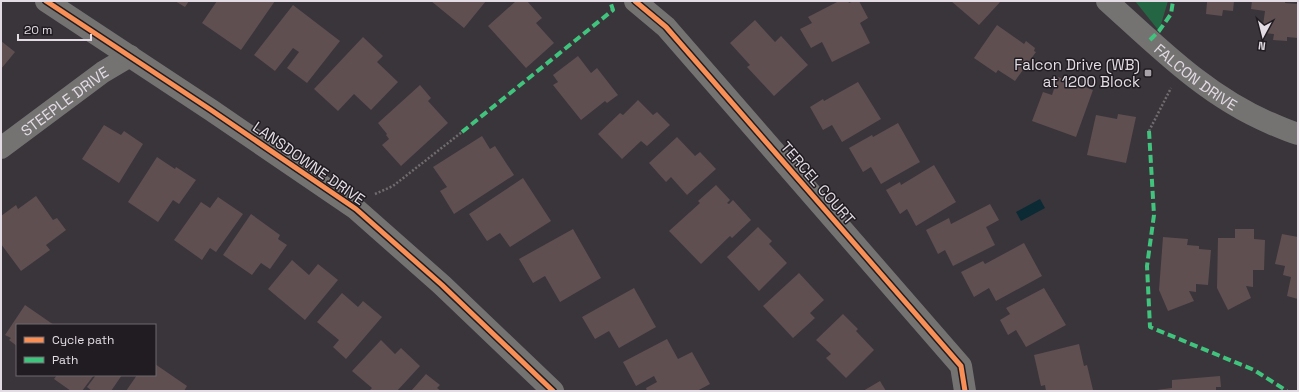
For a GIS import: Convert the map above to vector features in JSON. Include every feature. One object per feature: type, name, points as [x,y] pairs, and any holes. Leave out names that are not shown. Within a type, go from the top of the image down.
[{"type":"street","name":"LANSDOWNE DRIVE","points":[[46,1],[356,209],[442,285],[553,391]]},
{"type":"street","name":"TERCEL COURT","points":[[635,1],[666,27],[961,366],[964,391]]},
{"type":"street","name":"FALCON DRIVE","points":[[1107,1],[1183,69],[1220,97],[1248,113],[1298,134]]},
{"type":"street","name":"STEEPLE DRIVE","points":[[1,148],[103,72],[130,56]]},
{"type":"path","points":[[1149,130],[1183,69]]},
{"type":"path","points":[[374,194],[393,186],[462,132]]},
{"type":"green space","points":[[1135,1],[1168,1],[1159,31]]},
{"type":"water","points":[[1040,199],[1045,208],[1021,221],[1016,212]]},
{"type":"building","points":[[175,1],[189,1],[185,7]]},
{"type":"building","points":[[217,1],[275,1],[241,50],[202,23]]},
{"type":"building","points":[[431,1],[486,1],[464,28]]},
{"type":"building","points":[[516,1],[527,1],[542,18],[536,23],[554,43],[526,68],[488,26]]},
{"type":"building","points":[[839,1],[848,1],[849,3],[859,1],[868,18],[860,23],[870,43],[832,62],[822,42],[811,48],[800,29],[812,23],[808,17]]},
{"type":"building","points":[[951,1],[1001,1],[979,25]]},
{"type":"building","points":[[1203,1],[1234,1],[1233,11],[1223,10],[1222,16],[1206,14],[1207,2]]},
{"type":"building","points":[[1252,1],[1285,1],[1285,3],[1298,4],[1298,38],[1287,37],[1287,41],[1273,40],[1274,34],[1262,33],[1265,11],[1251,9]]},
{"type":"building","points":[[293,5],[340,41],[307,83],[287,68],[299,52],[293,48],[275,71],[254,55]]},
{"type":"building","points":[[755,20],[775,42],[781,36],[808,65],[774,96],[747,67],[750,65],[730,43]]},
{"type":"building","points":[[997,25],[1024,44],[1026,41],[1035,48],[1034,51],[1036,52],[1015,81],[998,70],[996,73],[974,58]]},
{"type":"building","points":[[363,37],[383,56],[377,62],[398,82],[371,110],[354,94],[338,111],[314,89]]},
{"type":"building","points":[[1,41],[15,52],[1,69]]},
{"type":"building","points":[[578,56],[591,73],[597,68],[618,95],[607,103],[605,101],[581,120],[553,85],[558,82],[553,75]]},
{"type":"building","points":[[1058,77],[1093,90],[1076,137],[1032,121],[1043,92],[1052,95]]},
{"type":"building","points":[[858,82],[881,119],[842,142],[832,125],[823,130],[810,107]]},
{"type":"building","points":[[420,85],[431,98],[428,101],[448,123],[401,166],[382,145],[389,139],[378,123]]},
{"type":"building","points":[[638,100],[653,115],[657,112],[670,125],[647,146],[641,141],[622,159],[598,134],[620,113],[623,115]]},
{"type":"building","points":[[1118,114],[1136,117],[1126,163],[1087,155],[1096,115],[1117,119]]},
{"type":"building","points":[[898,123],[920,162],[881,184],[871,167],[863,172],[849,148]]},
{"type":"building","points":[[104,125],[121,135],[124,131],[143,144],[119,183],[82,159]]},
{"type":"building","points":[[482,136],[490,149],[495,146],[514,175],[454,214],[440,191],[447,187],[433,167]]},
{"type":"building","points":[[677,137],[695,156],[700,152],[716,169],[687,195],[671,177],[666,182],[649,163]]},
{"type":"building","points":[[157,157],[196,180],[179,204],[173,200],[158,222],[128,202]]},
{"type":"building","points":[[934,165],[956,202],[916,226],[907,209],[900,214],[886,190],[900,182],[901,185]]},
{"type":"building","points":[[523,178],[551,221],[510,247],[500,233],[487,241],[469,214]]},
{"type":"building","points":[[716,185],[730,200],[727,203],[729,204],[733,200],[751,220],[732,238],[730,236],[701,264],[669,231],[700,203],[698,201]]},
{"type":"building","points":[[36,196],[53,220],[57,218],[66,230],[46,245],[50,250],[21,271],[1,244],[1,216],[16,205],[18,209]]},
{"type":"building","points":[[218,197],[243,214],[216,252],[210,248],[202,260],[174,240],[201,202],[210,208]]},
{"type":"building","points":[[990,204],[999,220],[986,227],[995,245],[953,266],[945,250],[938,254],[926,230],[949,218],[951,224]]},
{"type":"building","points":[[251,214],[280,235],[278,239],[287,245],[270,269],[261,263],[252,275],[223,255]]},
{"type":"building","points":[[758,227],[772,241],[769,244],[787,263],[759,291],[727,257]]},
{"type":"building","points":[[573,229],[601,278],[560,302],[545,276],[533,283],[519,259]]},
{"type":"building","points":[[1235,229],[1254,229],[1254,239],[1265,240],[1264,270],[1253,270],[1253,287],[1246,286],[1251,298],[1228,310],[1217,288],[1218,238],[1235,238]]},
{"type":"building","points":[[1282,234],[1298,237],[1298,299],[1287,296],[1291,277],[1283,275],[1285,266],[1275,264]]},
{"type":"building","points":[[1163,237],[1188,239],[1187,245],[1199,246],[1199,249],[1211,250],[1208,285],[1196,284],[1196,292],[1189,291],[1194,301],[1168,311],[1159,290]]},
{"type":"building","points":[[1024,243],[1042,276],[996,301],[989,288],[974,297],[961,272],[983,261],[985,264]]},
{"type":"building","points":[[292,260],[309,275],[318,264],[338,280],[305,320],[268,289]]},
{"type":"building","points":[[799,273],[824,300],[810,313],[815,318],[793,338],[763,306]]},
{"type":"building","points":[[634,288],[656,327],[619,348],[609,331],[595,339],[582,317]]},
{"type":"building","points":[[1044,288],[1066,325],[1026,347],[1016,330],[1008,335],[1000,320],[1010,314],[1006,308]]},
{"type":"building","points":[[342,293],[358,307],[363,301],[382,317],[346,359],[333,347],[339,340],[317,322]]},
{"type":"building","points":[[25,305],[53,324],[16,324],[16,345],[9,340],[11,338],[5,335]]},
{"type":"building","points":[[843,314],[858,329],[856,331],[874,350],[846,378],[826,358],[831,354],[816,340]]},
{"type":"building","points":[[667,339],[678,359],[692,352],[710,384],[697,391],[647,391],[646,388],[657,382],[654,376],[636,386],[623,362]]},
{"type":"building","points":[[381,340],[395,354],[401,348],[420,366],[397,391],[369,391],[372,388],[352,371]]},
{"type":"building","points":[[1079,344],[1084,366],[1087,365],[1093,390],[1046,391],[1045,385],[1041,386],[1034,355]]},
{"type":"building","points":[[156,365],[187,386],[184,391],[126,391],[136,376],[156,376]]},
{"type":"building","points":[[426,374],[440,385],[437,388],[441,391],[411,391]]},
{"type":"building","points":[[56,376],[93,376],[82,391],[71,391],[54,379]]},
{"type":"building","points":[[95,376],[121,376],[111,391],[92,391],[87,387]]},
{"type":"building","points":[[1220,376],[1221,387],[1216,387],[1216,391],[1156,391],[1172,388],[1172,380]]},
{"type":"building","points":[[880,381],[886,391],[863,391]]},
{"type":"marked path","points":[[462,132],[613,10],[610,1]]},
{"type":"marked path","points":[[1150,40],[1159,31],[1171,14],[1173,1]]},
{"type":"marked path","points":[[1149,131],[1154,215],[1147,266],[1150,327],[1254,370],[1287,391]]},
{"type":"cycle path","points":[[46,1],[211,110],[356,209],[442,285],[553,391]]},
{"type":"cycle path","points":[[635,1],[666,27],[961,366],[965,391]]},
{"type":"place","name":"Falcon Drive (WB) at 1200 Block","points":[[1148,73]]}]
